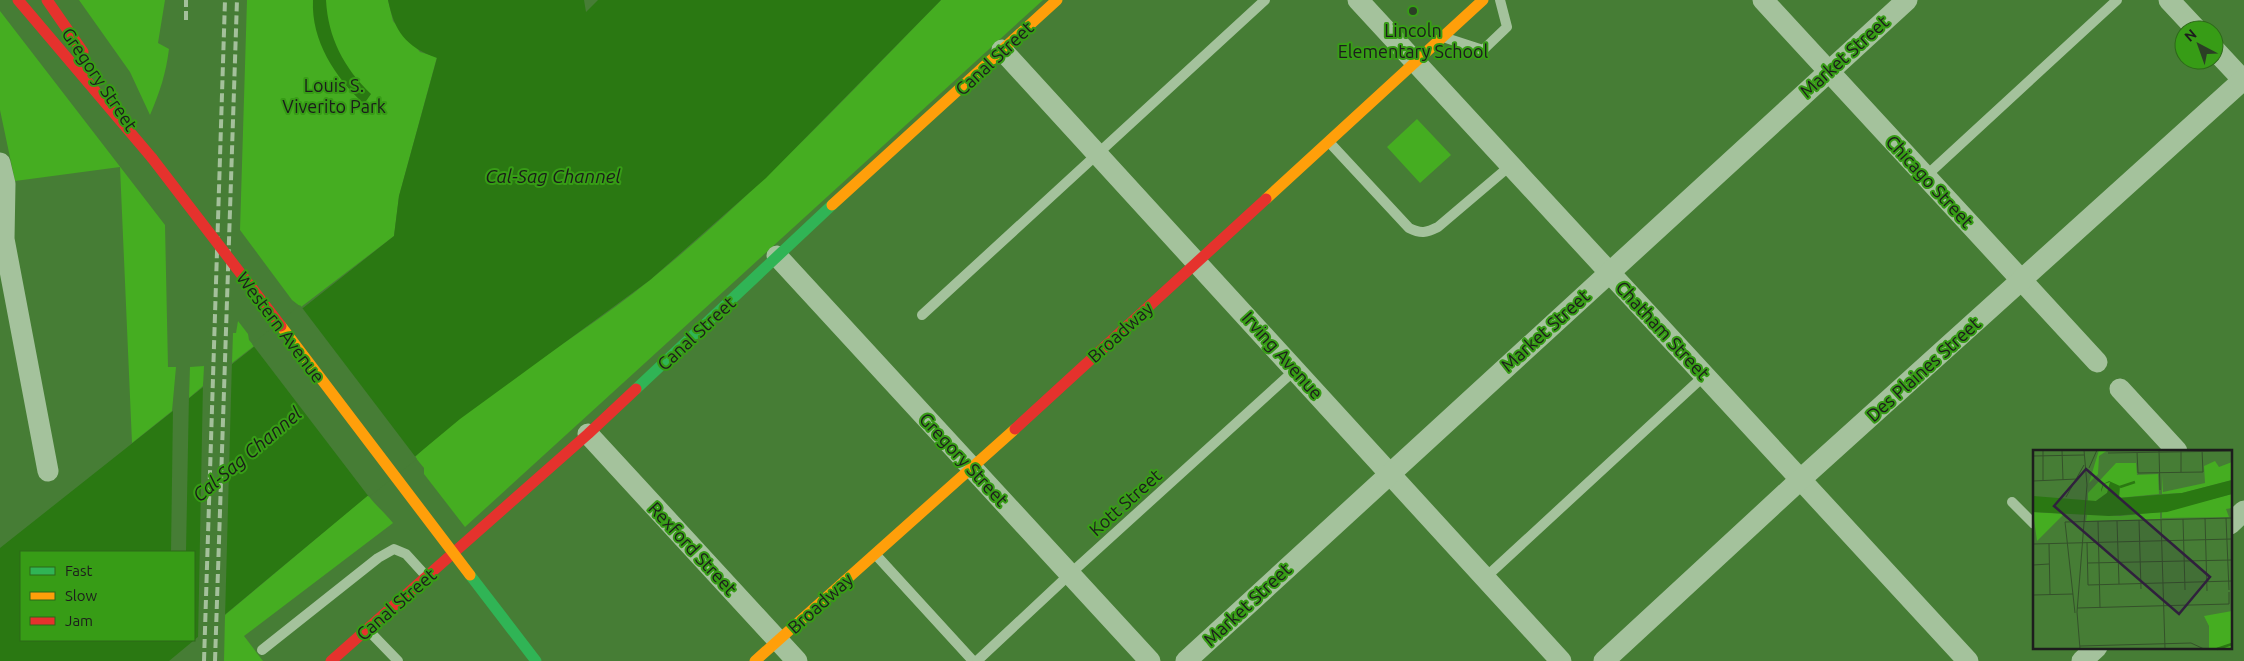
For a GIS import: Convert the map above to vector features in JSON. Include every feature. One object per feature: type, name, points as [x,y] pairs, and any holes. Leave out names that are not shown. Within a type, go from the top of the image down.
[{"type":"street","name":"Gregory Street","points":[[18,0],[103,88],[152,158]]},
{"type":"street","name":"Gregory Street","points":[[47,0],[91,65]]},
{"type":"street","name":"Canal Street","points":[[331,661],[588,434],[777,256],[1057,0]]},
{"type":"street","name":"Chatham Street","points":[[1358,0],[1968,661]]},
{"type":"street","name":"Broadway","points":[[755,661],[972,468],[1483,0]]},
{"type":"street","name":"Chicago Street","points":[[1763,0],[2096,362]]},
{"type":"street","name":"Market Street","points":[[1186,661],[1907,0]]},
{"type":"street","points":[[2169,0],[2188,20]]},
{"type":"street","name":"Irving Avenue","points":[[1002,50],[1296,369],[1561,661]]},
{"type":"street","points":[[2224,59],[2244,80]]},
{"type":"street","name":"Des Plaines Street","points":[[1604,661],[2021,280],[2244,80]]},
{"type":"street","name":"Western Avenue","points":[[152,158],[536,661]]},
{"type":"street","points":[[0,163],[4,239],[48,471]]},
{"type":"street","name":"Gregory Street","points":[[777,256],[1150,661]]},
{"type":"street","points":[[2120,389],[2176,450]]},
{"type":"street","name":"Rexford Street","points":[[588,434],[797,661]]},
{"type":"street","points":[[2082,661],[2096,648]]},
{"type":"lane","points":[[922,315],[1265,0]]},
{"type":"lane","points":[[1443,36],[1483,50],[1507,27],[1500,0]]},
{"type":"lane","points":[[1926,176],[2117,0]]},
{"type":"lane","points":[[1328,141],[1409,228],[1419,233],[1427,233],[1438,227],[1511,165]]},
{"type":"lane","name":"Kott Street","points":[[977,661],[1296,369]]},
{"type":"lane","points":[[1486,577],[1705,375]]},
{"type":"lane","points":[[2012,502],[2033,523]]},
{"type":"lane","points":[[262,650],[378,558],[394,549],[406,554],[427,576]]},
{"type":"lane","points":[[875,554],[973,661]]},
{"type":"lane","points":[[367,629],[398,661]]},
{"type":"green space","points":[[79,0],[165,0],[158,43],[169,49],[162,82],[150,115],[130,72]]},
{"type":"green space","name":"Louis S. Viverito Park","points":[[247,0],[388,0],[393,21],[420,52],[437,57],[399,196],[394,236],[301,307],[292,300],[240,230]]},
{"type":"green space","points":[[941,0],[1043,0],[465,527],[424,474],[424,468],[415,457],[471,409],[592,324],[689,248],[800,144]]},
{"type":"green space","points":[[0,11],[165,225],[168,367],[176,367],[172,411],[132,443],[120,167],[15,181],[0,110]]},
{"type":"green space","points":[[1417,119],[1451,155],[1420,183],[1387,147]]},
{"type":"green space","points":[[238,321],[254,346],[232,363],[233,333],[236,333]]},
{"type":"green space","points":[[204,366],[203,386],[189,398],[190,367]]},
{"type":"green space","points":[[368,495],[393,523],[244,636],[263,661],[224,661],[225,615]]},
{"type":"water","points":[[313,0],[326,0],[330,27],[339,51],[353,74],[371,94],[364,104],[344,82],[327,57],[316,30]]},
{"type":"water","name":"Cal-Sag Channel","points":[[388,0],[584,0],[586,12],[598,0],[941,0],[766,178],[650,280],[460,419],[195,639],[195,551],[20,551],[20,641],[193,641],[169,661],[0,661],[0,548],[394,236],[399,196],[437,58],[409,43],[394,21]]},
{"type":"pier","points":[[300,305],[417,459],[369,497],[252,344]]},
{"type":"pier","points":[[232,360],[225,618],[198,641],[203,383]]},
{"type":"pier","points":[[189,394],[186,551],[171,551],[173,408]]},
{"type":"railway","points":[[186,0],[186,20]]},
{"type":"railway","points":[[204,661],[225,0]]},
{"type":"railway","points":[[215,661],[237,0]]},
{"type":"traffic: fast","points":[[636,389],[832,205]]},
{"type":"traffic: fast","points":[[470,575],[536,661]]},
{"type":"traffic: slow","points":[[832,205],[1057,0]]},
{"type":"traffic: slow","points":[[1266,199],[1483,0]]},
{"type":"traffic: slow","points":[[281,326],[470,575]]},
{"type":"traffic: slow","points":[[755,661],[1015,429]]},
{"type":"traffic: jam","points":[[18,0],[152,158]]},
{"type":"traffic: jam","points":[[47,0],[83,52]]},
{"type":"traffic: jam","points":[[152,158],[281,326]]},
{"type":"traffic: jam","points":[[1015,429],[1266,199]]},
{"type":"traffic: jam","points":[[331,661],[588,434],[636,389]]},
{"type":"place","name":"Lincoln Elementary School","points":[[1413,11]]}]
